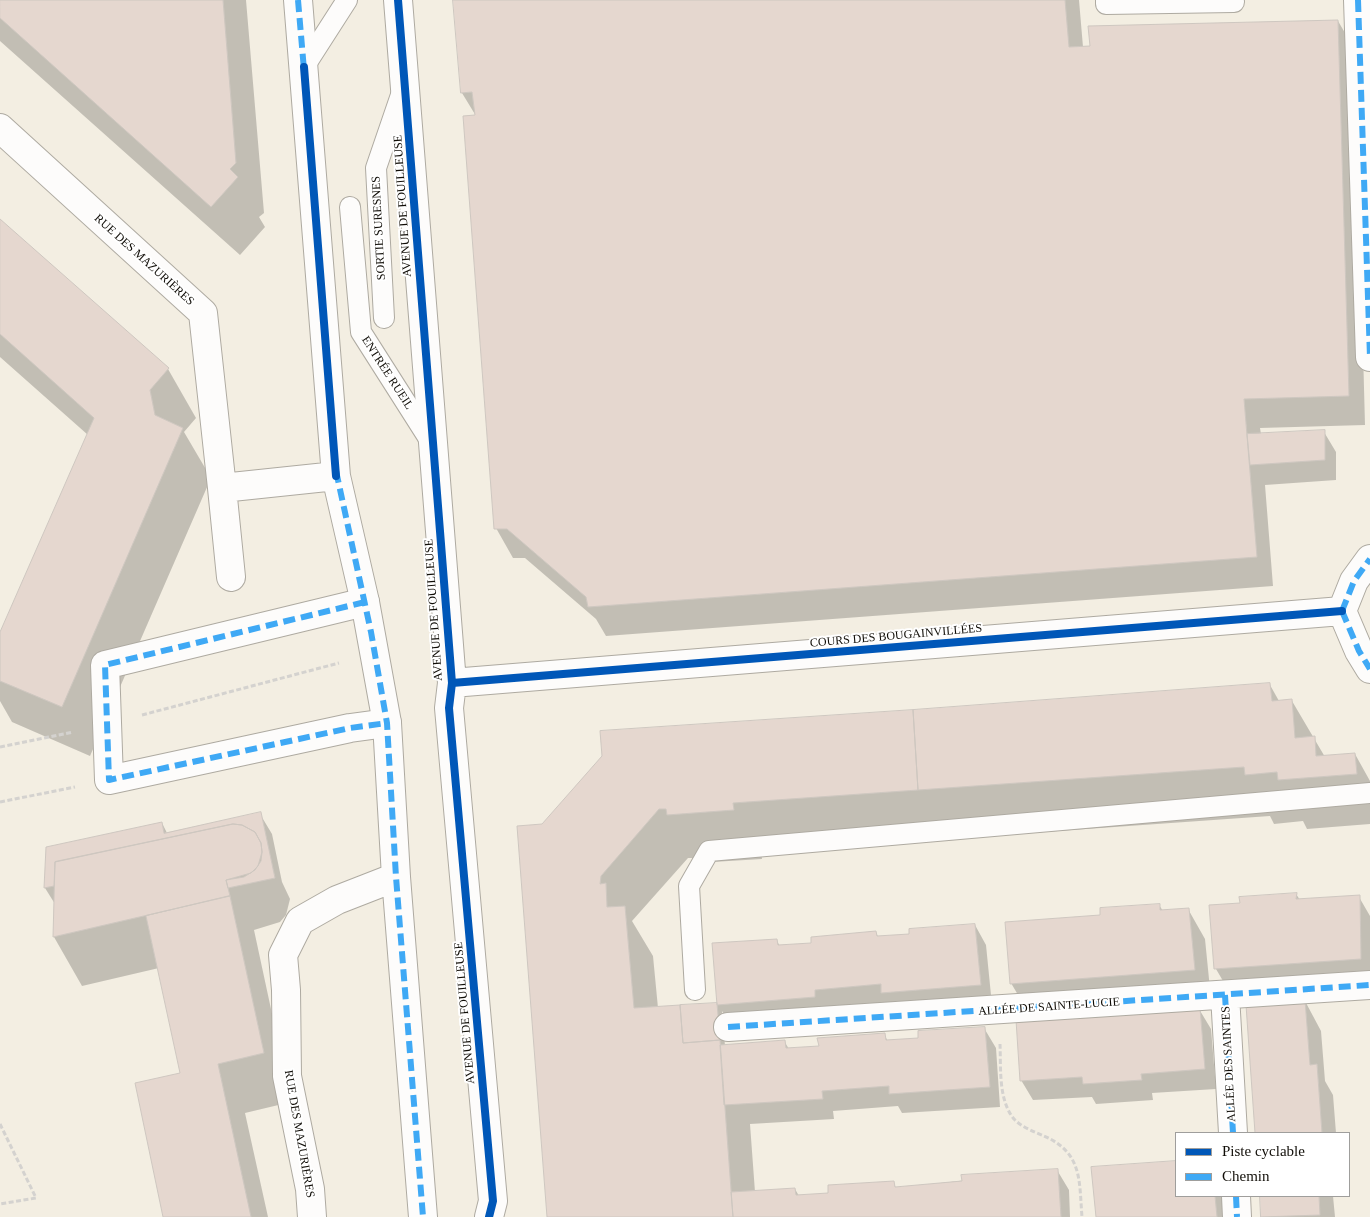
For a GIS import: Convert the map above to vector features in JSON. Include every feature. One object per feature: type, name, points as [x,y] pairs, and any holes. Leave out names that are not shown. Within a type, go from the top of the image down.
[{"type":"street","points":[[298,0],[336,476],[365,602],[387,723],[396,877],[423,1217]]},
{"type":"street","name":"AVENUE DE FOUILLEUSE","points":[[398,0],[452,683],[449,708],[493,1201],[489,1217]]},
{"type":"street","points":[[1358,0],[1370,356]]},
{"type":"street","name":"RUE DES MAZURIÈRES","points":[[0,128],[203,313],[231,577]]},
{"type":"street","points":[[222,488],[336,476]]},
{"type":"street","points":[[1370,559],[1354,581],[1342,611],[1359,652],[1370,669]]},
{"type":"street","points":[[365,602],[106,665],[109,780],[350,728],[387,723]]},
{"type":"street","name":"COURS DES BOUGAINVILLÉES","points":[[452,683],[1342,611]]},
{"type":"street","name":"RUE DES MAZURIÈRES","points":[[312,1217],[310,1189],[287,1076],[286,990],[283,955],[300,921],[337,900],[396,877]]},
{"type":"street","name":"ALLÉE DE SAINTE-LUCIE","points":[[728,1027],[998,1011],[1370,985]]},
{"type":"street","name":"ALLÉE DES SAINTES","points":[[1225,995],[1232,1132]]},
{"type":"street","points":[[1236,1197],[1237,1217]]},
{"type":"lane","points":[[304,67],[347,0]]},
{"type":"lane","points":[[1106,0],[1106,4],[1234,2]]},
{"type":"lane","name":"SORTIE SURESNES","points":[[384,318],[376,168],[404,83]]},
{"type":"lane","name":"ENTRÉE RUEIL","points":[[350,207],[361,332],[432,443]]},
{"type":"lane","points":[[695,990],[689,886],[710,851],[1370,793]]},
{"type":"path","points":[[0,747],[107,724],[342,662]]},
{"type":"path","points":[[0,802],[109,780]]},
{"type":"path","points":[[998,1011],[1006,1103],[1015,1120],[1056,1141],[1072,1155],[1079,1174],[1082,1217]]},
{"type":"path","points":[[0,1124],[36,1198],[0,1204]]},
{"type":"building","points":[[0,0],[223,0],[236,163],[230,169],[238,177],[211,207],[0,18]]},
{"type":"building","points":[[453,0],[1065,0],[1069,47],[1090,46],[1088,26],[1338,20],[1349,396],[1244,399],[1257,557],[588,607],[586,597],[507,529],[494,529],[463,116],[475,115],[472,92],[461,93]]},
{"type":"building","points":[[0,219],[169,368],[150,390],[155,415],[183,428],[62,707],[0,681],[0,632],[94,418],[0,334]]},
{"type":"building","points":[[1325,430],[1325,460],[1250,465],[1247,434]]},
{"type":"building","points":[[1270,683],[1272,701],[1292,699],[1295,738],[1315,736],[1316,756],[1355,753],[1357,774],[1278,780],[1277,772],[1245,775],[1244,767],[918,790],[913,710]]},
{"type":"building","points":[[913,710],[918,790],[733,803],[734,810],[667,815],[666,809],[659,809],[601,876],[600,884],[606,883],[607,907],[625,906],[634,1008],[680,1005],[683,1043],[720,1040],[733,1217],[547,1217],[517,826],[542,824],[602,756],[600,731]]},
{"type":"building","points":[[261,812],[275,878],[228,888],[226,880],[244,877],[255,870],[261,861],[262,852],[261,843],[255,832],[242,825],[233,824],[55,862],[54,886],[44,888],[46,847],[162,822],[164,833]]},
{"type":"building","points":[[233,824],[242,825],[255,832],[261,843],[262,852],[258,866],[251,873],[226,880],[230,896],[53,937],[55,862]]},
{"type":"building","points":[[1297,893],[1296,899],[1360,895],[1361,959],[1214,969],[1209,905],[1240,903],[1239,897]]},
{"type":"building","points":[[230,896],[264,1053],[218,1064],[251,1217],[163,1217],[135,1083],[180,1073],[146,916]]},
{"type":"building","points":[[1160,904],[1160,910],[1189,908],[1195,970],[1010,984],[1005,922],[1100,915],[1100,908]]},
{"type":"building","points":[[975,924],[981,985],[881,993],[881,984],[815,990],[815,997],[717,1005],[712,943],[777,939],[778,945],[811,943],[811,937],[876,931],[877,936],[909,934],[909,929]]},
{"type":"building","points":[[1305,1000],[1310,1065],[1317,1064],[1322,1132],[1255,1132],[1246,1005]]},
{"type":"building","points":[[717,1003],[720,1040],[683,1043],[680,1005]]},
{"type":"building","points":[[1200,1008],[1205,1069],[1141,1074],[1142,1080],[1083,1084],[1082,1077],[1020,1081],[1016,1020]]},
{"type":"building","points":[[985,1027],[990,1087],[889,1094],[889,1086],[822,1091],[823,1099],[724,1105],[720,1045],[785,1040],[786,1048],[819,1046],[817,1038],[885,1033],[886,1040],[918,1038],[918,1031]]},
{"type":"building","points":[[1175,1161],[1175,1197],[1215,1197],[1217,1217],[1096,1217],[1091,1167]]},
{"type":"building","points":[[1058,1169],[1061,1217],[733,1217],[731,1192],[795,1188],[796,1195],[828,1193],[828,1185],[894,1181],[895,1187],[962,1181],[961,1175]]},
{"type":"building","points":[[1260,1197],[1319,1197],[1320,1215],[1261,1217]]},
{"type":"marked path","points":[[298,0],[304,70]]},
{"type":"marked path","points":[[1358,0],[1370,357]]},
{"type":"marked path","points":[[336,471],[371,632],[387,723],[396,877],[423,1217]]},
{"type":"marked path","points":[[1342,611],[1354,581],[1370,559]]},
{"type":"marked path","points":[[365,602],[105,665],[109,780],[350,728],[387,723]]},
{"type":"marked path","points":[[1342,611],[1359,651],[1370,669]]},
{"type":"marked path","points":[[728,1027],[1370,985]]},
{"type":"marked path","points":[[1225,995],[1233,1132]]},
{"type":"marked path","points":[[1236,1197],[1237,1217]]},
{"type":"cycle path","points":[[398,0],[452,683],[449,708],[493,1201],[489,1217]]},
{"type":"cycle path","points":[[304,67],[336,476]]},
{"type":"cycle path","points":[[452,683],[1342,611]]}]
